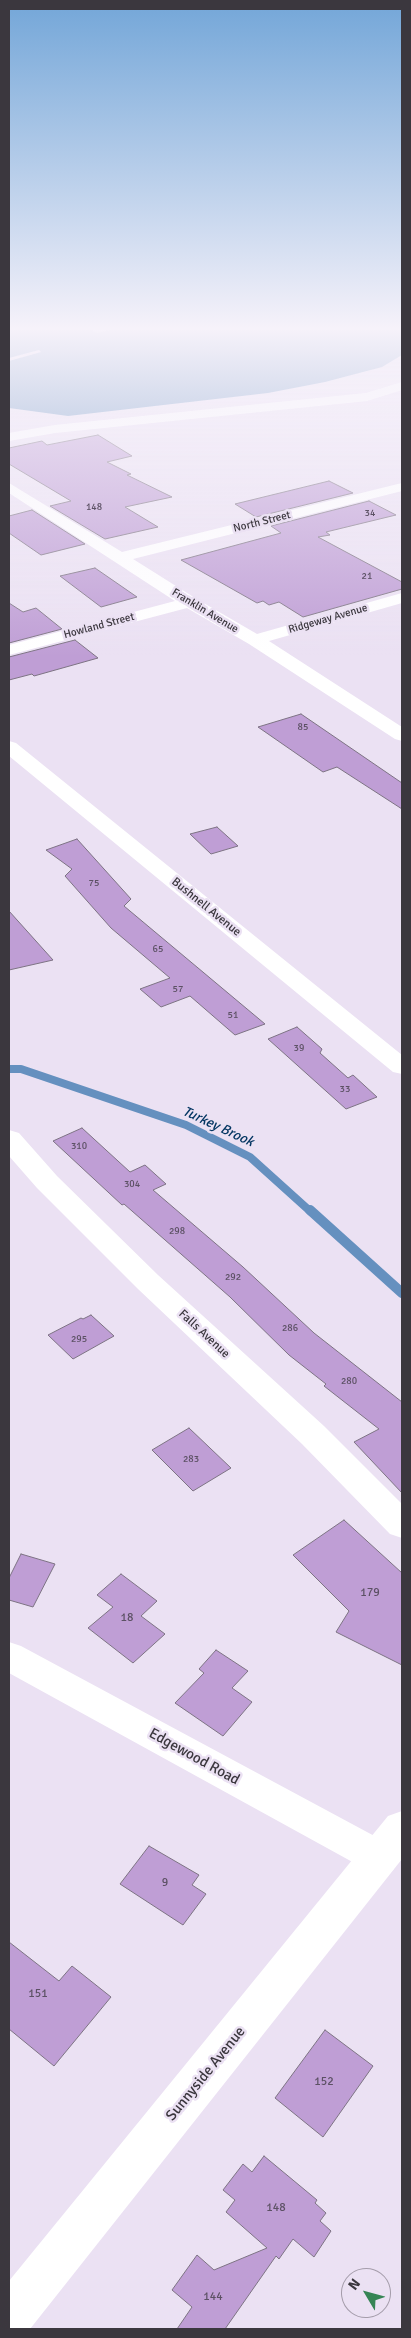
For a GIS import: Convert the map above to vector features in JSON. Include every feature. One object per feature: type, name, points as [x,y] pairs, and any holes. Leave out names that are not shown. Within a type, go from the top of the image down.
[{"type":"main road","name":"Falls Avenue","points":[[9,1139],[47,1182],[142,1275],[313,1435],[402,1525]]},
{"type":"main road","name":"Sunnyside Avenue","points":[[9,2318],[391,1844]]},
{"type":"street","name":"Franklin Avenue","points":[[9,487],[121,557],[188,602],[255,640],[402,735]]},
{"type":"street","name":"North Street","points":[[121,557],[402,487]]},
{"type":"street","name":"Ridgeway Avenue","points":[[255,640],[402,598]]},
{"type":"street","name":"Howland Street","points":[[9,650],[188,602]]},
{"type":"street","name":"Bushnell Avenue","points":[[9,747],[402,1067]]},
{"type":"street","name":"Edgewood Road","points":[[9,1656],[391,1844]]},
{"type":"building","points":[[77,439],[105,439],[132,456],[107,462],[131,474],[127,475],[172,497],[125,507],[158,527],[105,539],[50,506],[71,501],[9,464],[9,448],[42,441],[47,445]]},
{"type":"building","points":[[329,481],[353,493],[256,517],[235,504]]},
{"type":"building","points":[[369,501],[396,515],[326,532],[330,535],[318,537],[402,582],[402,589],[303,617],[279,602],[269,605],[263,601],[257,603],[181,560],[281,533],[271,526]]},
{"type":"building","points":[[32,510],[85,544],[41,555],[9,533],[9,516]]},
{"type":"building","points":[[95,568],[137,597],[101,607],[60,576]]},
{"type":"building","points":[[9,603],[23,612],[36,608],[62,629],[9,643]]},
{"type":"building","points":[[75,640],[98,658],[34,676],[32,674],[9,680],[9,657]]},
{"type":"building","points":[[301,714],[402,783],[402,809],[337,767],[323,772],[258,727]]},
{"type":"building","points":[[217,827],[238,846],[211,854],[190,834]]},
{"type":"building","points":[[77,839],[131,899],[124,906],[265,1024],[235,1035],[190,996],[161,1007],[140,989],[170,978],[111,928],[65,876],[72,869],[46,850]]},
{"type":"building","points":[[9,911],[53,960],[9,970]]},
{"type":"building","points":[[297,1027],[322,1049],[320,1053],[348,1078],[353,1075],[377,1097],[346,1109],[268,1039]]},
{"type":"building","points":[[82,1128],[130,1172],[145,1165],[166,1184],[153,1190],[243,1267],[314,1333],[402,1402],[402,1493],[354,1442],[379,1429],[324,1386],[326,1384],[289,1355],[230,1297],[124,1204],[122,1205],[53,1141]]},
{"type":"building","points":[[91,1315],[114,1336],[73,1359],[48,1335]]},
{"type":"building","points":[[189,1428],[231,1468],[193,1491],[152,1450]]},
{"type":"building","points":[[344,1520],[402,1573],[402,1665],[336,1632],[349,1611],[293,1555]]},
{"type":"building","points":[[21,1554],[55,1564],[33,1607],[9,1600],[9,1578]]},
{"type":"building","points":[[121,1574],[157,1601],[141,1616],[165,1634],[133,1663],[88,1628],[113,1607],[97,1595]]},
{"type":"building","points":[[216,1650],[248,1671],[232,1688],[252,1702],[223,1736],[175,1703],[204,1673],[199,1669]]},
{"type":"building","points":[[149,1846],[199,1875],[192,1885],[206,1894],[183,1925],[120,1884]]},
{"type":"building","points":[[9,1942],[59,1981],[72,1966],[111,1997],[54,2066],[9,2029]]},
{"type":"building","points":[[325,2030],[373,2066],[323,2137],[275,2098]]},
{"type":"building","points":[[264,2156],[317,2200],[315,2203],[326,2213],[320,2221],[331,2231],[314,2257],[293,2239],[279,2259],[276,2256],[225,2329],[177,2329],[192,2307],[172,2290],[197,2255],[214,2270],[267,2248],[226,2212],[235,2200],[223,2190],[243,2164],[252,2172]]},
{"type":"waterway","name":"Turkey Brook","points":[[9,1069],[21,1069],[186,1125],[250,1157],[311,1212]]},
{"type":"waterway","name":"Turkey Brook","points":[[310,1210],[402,1293]]}]
